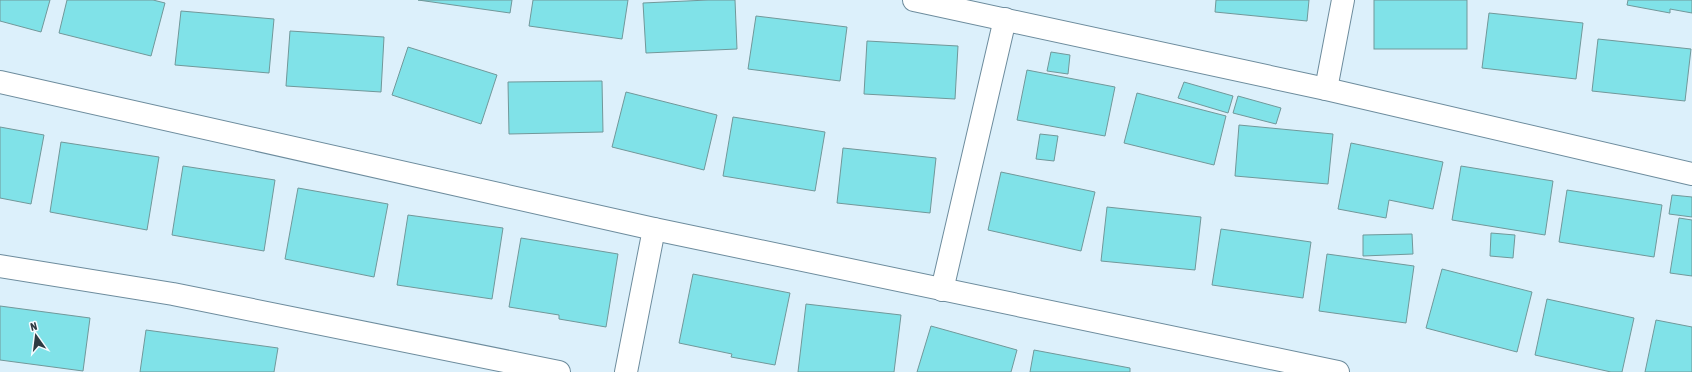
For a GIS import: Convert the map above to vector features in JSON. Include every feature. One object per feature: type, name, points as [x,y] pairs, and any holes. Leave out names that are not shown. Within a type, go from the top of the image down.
[{"type":"street","points":[[914,0],[1326,89],[1692,174]]},
{"type":"street","points":[[1326,89],[1343,0]]},
{"type":"street","points":[[942,290],[1005,19]]},
{"type":"street","points":[[0,82],[654,229],[1338,372]]},
{"type":"street","points":[[626,372],[654,229]]},
{"type":"street","points":[[0,266],[173,294],[559,372]]},
{"type":"building","points":[[0,0],[50,0],[41,32],[0,21]]},
{"type":"building","points":[[67,0],[153,0],[165,3],[151,56],[59,33]]},
{"type":"building","points":[[418,0],[512,0],[510,13]]},
{"type":"building","points":[[533,0],[628,0],[622,39],[529,26]]},
{"type":"building","points":[[735,0],[737,49],[646,53],[643,3]]},
{"type":"building","points":[[1216,0],[1309,0],[1307,21],[1215,12]]},
{"type":"building","points":[[1374,0],[1467,0],[1467,49],[1374,49]]},
{"type":"building","points":[[1628,0],[1692,0],[1692,13],[1670,9],[1670,13],[1627,5]]},
{"type":"building","points":[[181,11],[274,19],[269,73],[175,65]]},
{"type":"building","points":[[1489,13],[1583,23],[1576,79],[1482,68]]},
{"type":"building","points":[[756,16],[847,27],[840,81],[748,69]]},
{"type":"building","points":[[290,31],[384,37],[381,92],[286,86]]},
{"type":"building","points":[[1598,39],[1691,49],[1685,101],[1592,91]]},
{"type":"building","points":[[867,41],[958,46],[955,99],[864,94]]},
{"type":"building","points":[[408,47],[497,75],[481,124],[392,95]]},
{"type":"building","points":[[1051,52],[1070,55],[1068,74],[1047,71]]},
{"type":"building","points":[[1027,70],[1115,87],[1105,136],[1017,120]]},
{"type":"building","points":[[602,81],[603,132],[509,134],[508,82]]},
{"type":"building","points":[[1184,82],[1233,96],[1228,113],[1178,98]]},
{"type":"building","points":[[626,92],[717,115],[704,170],[612,147]]},
{"type":"building","points":[[1137,93],[1226,116],[1214,165],[1124,143]]},
{"type":"building","points":[[1238,96],[1281,108],[1276,124],[1233,113]]},
{"type":"building","points":[[733,117],[825,132],[815,191],[723,176]]},
{"type":"building","points":[[1239,125],[1333,134],[1328,184],[1235,176]]},
{"type":"building","points":[[0,127],[44,135],[31,204],[0,198]]},
{"type":"building","points":[[1040,134],[1058,136],[1054,161],[1036,159]]},
{"type":"building","points":[[61,142],[159,157],[147,230],[50,212]]},
{"type":"building","points":[[1351,143],[1443,162],[1433,209],[1389,200],[1386,218],[1338,209]]},
{"type":"building","points":[[843,148],[936,158],[930,213],[837,203]]},
{"type":"building","points":[[183,166],[275,180],[264,251],[172,235]]},
{"type":"building","points":[[1461,166],[1553,181],[1545,235],[1452,220]]},
{"type":"building","points":[[1001,172],[1095,192],[1081,251],[988,230]]},
{"type":"building","points":[[298,188],[388,204],[374,277],[285,259]]},
{"type":"building","points":[[1567,190],[1662,205],[1654,257],[1559,242]]},
{"type":"building","points":[[1672,195],[1692,197],[1692,217],[1669,214]]},
{"type":"building","points":[[1107,207],[1201,217],[1195,270],[1101,261]]},
{"type":"building","points":[[408,215],[503,228],[492,299],[397,285]]},
{"type":"building","points":[[1679,218],[1692,220],[1692,276],[1670,273]]},
{"type":"building","points":[[1221,229],[1311,242],[1303,298],[1212,285]]},
{"type":"building","points":[[1491,233],[1515,235],[1513,258],[1490,256]]},
{"type":"building","points":[[1412,234],[1413,254],[1363,256],[1363,235]]},
{"type":"building","points":[[521,238],[618,254],[606,327],[559,319],[559,315],[509,307]]},
{"type":"building","points":[[1327,254],[1414,266],[1406,323],[1319,311]]},
{"type":"building","points":[[1442,269],[1532,292],[1517,352],[1426,328]]},
{"type":"building","points":[[693,274],[790,293],[775,365],[731,357],[732,354],[679,343]]},
{"type":"building","points":[[1547,299],[1634,318],[1622,372],[1611,372],[1535,355]]},
{"type":"building","points":[[806,304],[901,315],[894,372],[798,372]]},
{"type":"building","points":[[0,306],[90,318],[83,371],[0,360]]},
{"type":"building","points":[[1656,320],[1692,327],[1692,372],[1645,372]]},
{"type":"building","points":[[931,326],[1017,350],[1011,372],[917,372]]},
{"type":"building","points":[[146,330],[278,348],[274,372],[140,372]]},
{"type":"building","points":[[1034,350],[1130,368],[1130,372],[1030,372]]}]
